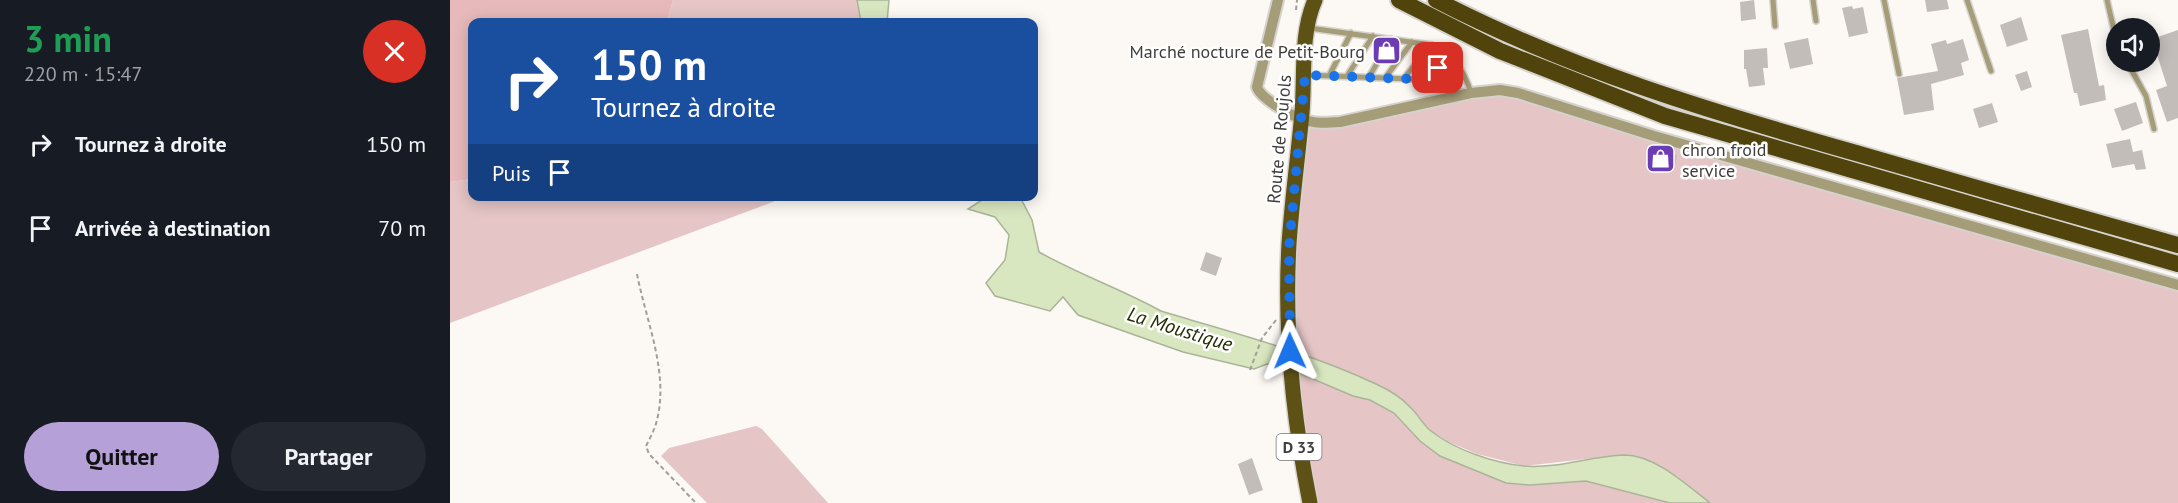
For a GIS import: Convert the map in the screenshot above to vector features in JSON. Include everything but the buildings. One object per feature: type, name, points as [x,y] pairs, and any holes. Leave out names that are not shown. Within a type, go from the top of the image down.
[{"type":"highway","points":[[1399,0],[1500,51],[1665,116],[2178,264]]},
{"type":"highway","points":[[1436,0],[1558,57],[1665,96],[2178,245]]},
{"type":"main road","name":"Route de Roujols","points":[[1303,0],[1307,31],[1289,247],[1290,337],[1292,391],[1299,449],[1310,503]]},
{"type":"main road","name":"Route de Roujols","points":[[1307,31],[1315,0]]},
{"type":"street","points":[[1278,0],[1257,87],[1258,93],[1301,119],[1324,123],[1340,122],[1471,93],[1500,90],[1530,96],[1654,136],[2178,285]]},
{"type":"lane","points":[[1773,0],[1775,26]]},
{"type":"lane","points":[[1813,0],[1816,21]]},
{"type":"lane","points":[[1884,0],[1899,74]]},
{"type":"lane","points":[[1967,0],[1991,71]]},
{"type":"lane","points":[[2107,0],[2111,18]]},
{"type":"lane","points":[[1307,31],[1352,33],[1432,45],[1449,55],[1464,71],[1471,93]]},
{"type":"lane","points":[[1329,76],[1352,33]]},
{"type":"lane","points":[[1347,76],[1373,36]]},
{"type":"lane","points":[[1369,77],[1391,39]]},
{"type":"lane","points":[[1385,78],[1412,42]]},
{"type":"lane","points":[[1403,79],[1432,45]]},
{"type":"lane","points":[[1305,75],[1403,79],[1422,77],[1438,68],[1449,55]]},
{"type":"lane","points":[[2133,72],[2146,96],[2154,129]]},
{"type":"path","points":[[637,274],[655,346],[660,394],[657,422],[646,446],[649,454],[696,503]]},
{"type":"path","points":[[1250,370],[1262,338]]},
{"type":"shaded area","points":[[450,0],[673,0],[668,18],[468,18],[468,180],[450,182]]},
{"type":"shaded area","points":[[673,0],[857,0],[860,18],[668,18]]},
{"type":"shaded area","points":[[1500,90],[2178,285],[2178,503],[1710,503],[1678,477],[1654,463],[1622,455],[1524,466],[1477,454],[1429,430],[1409,406],[1295,353],[1290,337],[1301,119],[1324,124]]},
{"type":"shaded area","points":[[468,180],[468,201],[775,201],[450,323],[450,182]]},
{"type":"shaded area","points":[[1298,371],[1353,396],[1370,400],[1394,413],[1420,441],[1440,455],[1506,483],[1530,485],[1586,481],[1670,503],[1310,503]]},
{"type":"shaded area","points":[[756,426],[762,429],[828,503],[707,503],[661,456],[669,448]]},
{"type":"water","points":[[857,0],[889,0],[887,18],[860,18]]},
{"type":"water","name":"La Moustique","points":[[980,201],[1022,201],[1032,220],[1039,252],[1161,311],[1324,362],[1376,384],[1403,400],[1431,431],[1463,450],[1488,459],[1524,466],[1549,466],[1612,456],[1636,456],[1659,465],[1710,503],[1670,503],[1586,481],[1530,485],[1506,483],[1440,456],[1420,441],[1394,413],[1370,400],[1353,396],[1280,365],[1267,364],[1254,369],[1183,352],[1078,315],[1063,297],[1050,311],[995,296],[986,283],[1005,260],[1009,235],[995,217],[968,209]]},
{"type":"place","name":"Marché nocture de Petit-Bourg","points":[[1386,51]]},
{"type":"place","name":"chron froid service","points":[[1661,159]]},
{"type":"route","points":[[1290,351],[1289,247],[1305,75],[1411,79],[1422,77],[1438,68]]}]
